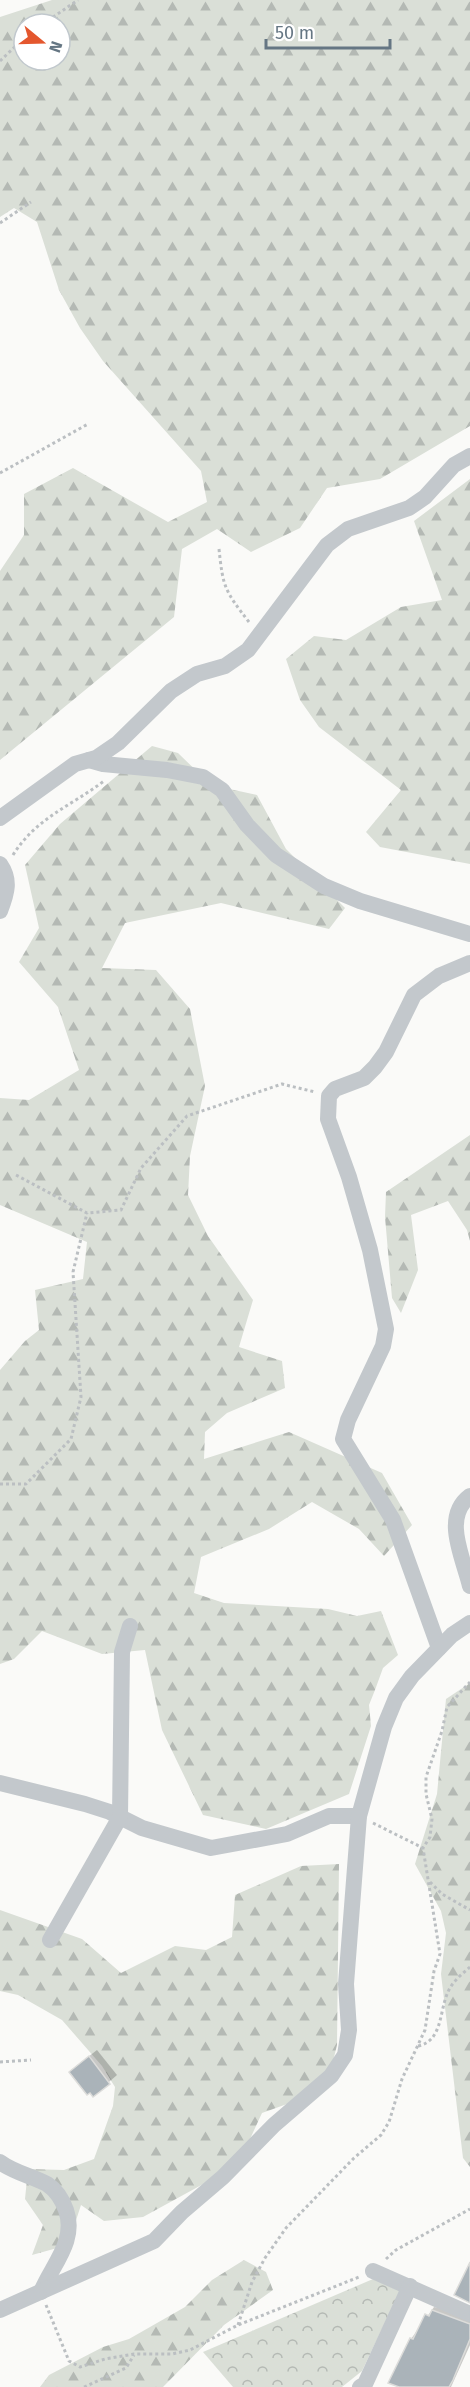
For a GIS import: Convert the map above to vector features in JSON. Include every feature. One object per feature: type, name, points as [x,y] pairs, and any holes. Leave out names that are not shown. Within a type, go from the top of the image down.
[{"type":"street","points":[[0,818],[75,764],[96,758],[118,743],[171,691],[197,674],[225,666],[248,650],[327,544],[348,529],[409,508],[425,497],[454,465],[470,456]]},
{"type":"street","points":[[89,760],[103,764],[167,770],[203,777],[222,790],[247,825],[276,855],[324,886],[360,901],[470,934]]},
{"type":"street","points":[[0,911],[8,893],[3,869]]},
{"type":"street","points":[[439,1648],[393,1520],[343,1439],[348,1420],[383,1346],[386,1329],[370,1250],[349,1177],[328,1119],[329,1096],[335,1089],[364,1078],[375,1067],[386,1052],[414,995],[439,976],[470,963]]},
{"type":"street","points":[[470,1496],[456,1512],[455,1526],[470,1586]]},
{"type":"street","points":[[0,2310],[154,2241],[274,2125],[331,2076],[345,2055],[349,2030],[346,1984],[359,1816],[384,1727],[396,1698],[412,1676],[452,1635],[470,1623]]},
{"type":"street","points":[[50,1940],[120,1817],[122,1652],[130,1626]]},
{"type":"street","points":[[0,1783],[86,1804],[142,1828],[210,1848],[287,1833],[329,1816],[359,1816]]},
{"type":"street","points":[[0,2162],[55,2189],[64,2204],[70,2222],[69,2237],[41,2292]]},
{"type":"street","points":[[373,2271],[470,2314]]},
{"type":"street","points":[[364,2386],[410,2286]]},
{"type":"path","points":[[60,12],[78,0]]},
{"type":"path","points":[[0,61],[12,50]]},
{"type":"path","points":[[0,223],[31,202]]},
{"type":"path","points":[[0,473],[88,424]]},
{"type":"path","points":[[219,549],[222,579],[228,595],[259,635]]},
{"type":"path","points":[[3,869],[29,833],[49,815],[87,794],[122,765]]},
{"type":"path","points":[[16,1175],[87,1213],[121,1210],[141,1168],[187,1116],[282,1083],[329,1096]]},
{"type":"path","points":[[0,1484],[26,1484],[71,1439],[81,1397],[73,1272],[87,1213]]},
{"type":"path","points":[[238,2325],[252,2282],[286,2228],[354,2158],[381,2135],[389,2122],[402,2079],[425,2030],[434,1971],[440,1954],[423,1848],[430,1837],[432,1819],[426,1794],[426,1777],[442,1731],[447,1707],[470,1682]]},
{"type":"path","points":[[359,1816],[423,1848]]},
{"type":"path","points":[[429,1881],[442,1894],[470,1910]]},
{"type":"path","points":[[417,2046],[426,2044],[434,2037],[448,1991],[470,1967]]},
{"type":"path","points":[[0,2062],[31,2060]]},
{"type":"path","points":[[41,2292],[69,2361],[80,2367],[105,2359],[134,2354],[172,2354],[190,2350],[238,2325],[373,2271],[396,2250],[470,2209]]},
{"type":"path","points":[[84,2387],[126,2368],[134,2354]]},
{"type":"green space","points":[[52,0],[470,0],[470,426],[380,479],[327,488],[300,528],[251,552],[217,529],[182,549],[174,617],[0,760],[0,571],[24,535],[24,494],[73,468],[168,522],[207,502],[201,471],[103,361],[80,328],[59,290],[37,222],[14,208],[0,217],[0,17],[12,13],[12,72],[72,72],[72,12],[15,12]]},
{"type":"green space","points":[[470,479],[470,864],[380,847],[366,832],[401,790],[319,727],[300,700],[286,659],[314,636],[346,640],[401,607],[442,600],[414,521]]},
{"type":"green space","points":[[152,746],[178,753],[211,785],[257,795],[286,849],[345,908],[329,929],[221,903],[125,923],[102,968],[156,970],[190,1009],[205,1086],[190,1156],[188,1195],[208,1236],[253,1300],[239,1347],[282,1361],[285,1388],[227,1413],[205,1432],[204,1459],[289,1432],[382,1473],[412,1525],[384,1556],[359,1529],[312,1502],[269,1529],[201,1557],[194,1593],[224,1603],[328,1609],[357,1616],[381,1611],[398,1655],[383,1668],[369,1705],[371,1726],[349,1794],[266,1829],[203,1815],[162,1730],[145,1650],[102,1654],[42,1631],[14,1659],[0,1664],[0,1370],[25,1341],[39,1330],[35,1290],[83,1279],[87,1242],[0,1205],[0,1098],[29,1100],[79,1070],[58,1007],[19,962],[39,928],[25,865],[60,824]]},
{"type":"green space","points":[[470,1135],[470,1241],[467,1230],[448,1201],[411,1215],[418,1270],[401,1313],[392,1298],[385,1217],[386,1192]]},
{"type":"green space","points":[[470,1683],[470,2167],[463,2158],[441,1974],[446,1933],[441,1911],[415,1864],[437,1794],[446,1699]]},
{"type":"green space","points":[[339,1864],[337,2045],[326,2090],[262,2113],[238,2165],[143,2217],[104,2221],[81,2205],[68,2245],[32,2255],[43,2225],[25,2199],[28,2169],[64,2170],[94,2159],[113,2106],[115,2087],[102,2066],[62,2020],[18,1995],[0,1991],[0,1910],[82,1939],[121,1973],[175,1946],[206,1950],[232,1937],[235,1895],[301,1866]]},
{"type":"green space","points":[[244,2260],[266,2272],[273,2290],[224,2325],[163,2387],[40,2387],[49,2375],[103,2347],[129,2339],[185,2307],[212,2280]]},
{"type":"green space","points":[[373,2279],[400,2291],[362,2371],[342,2387],[233,2387],[203,2352]]},
{"type":"building","points":[[89,2056],[110,2084],[93,2097],[90,2093],[87,2095],[69,2072]]},
{"type":"building","points":[[470,2262],[470,2303],[454,2295]]},
{"type":"building","points":[[432,2310],[470,2324],[470,2339],[449,2387],[399,2387],[388,2383],[410,2338],[413,2339],[425,2314],[429,2316]]}]
